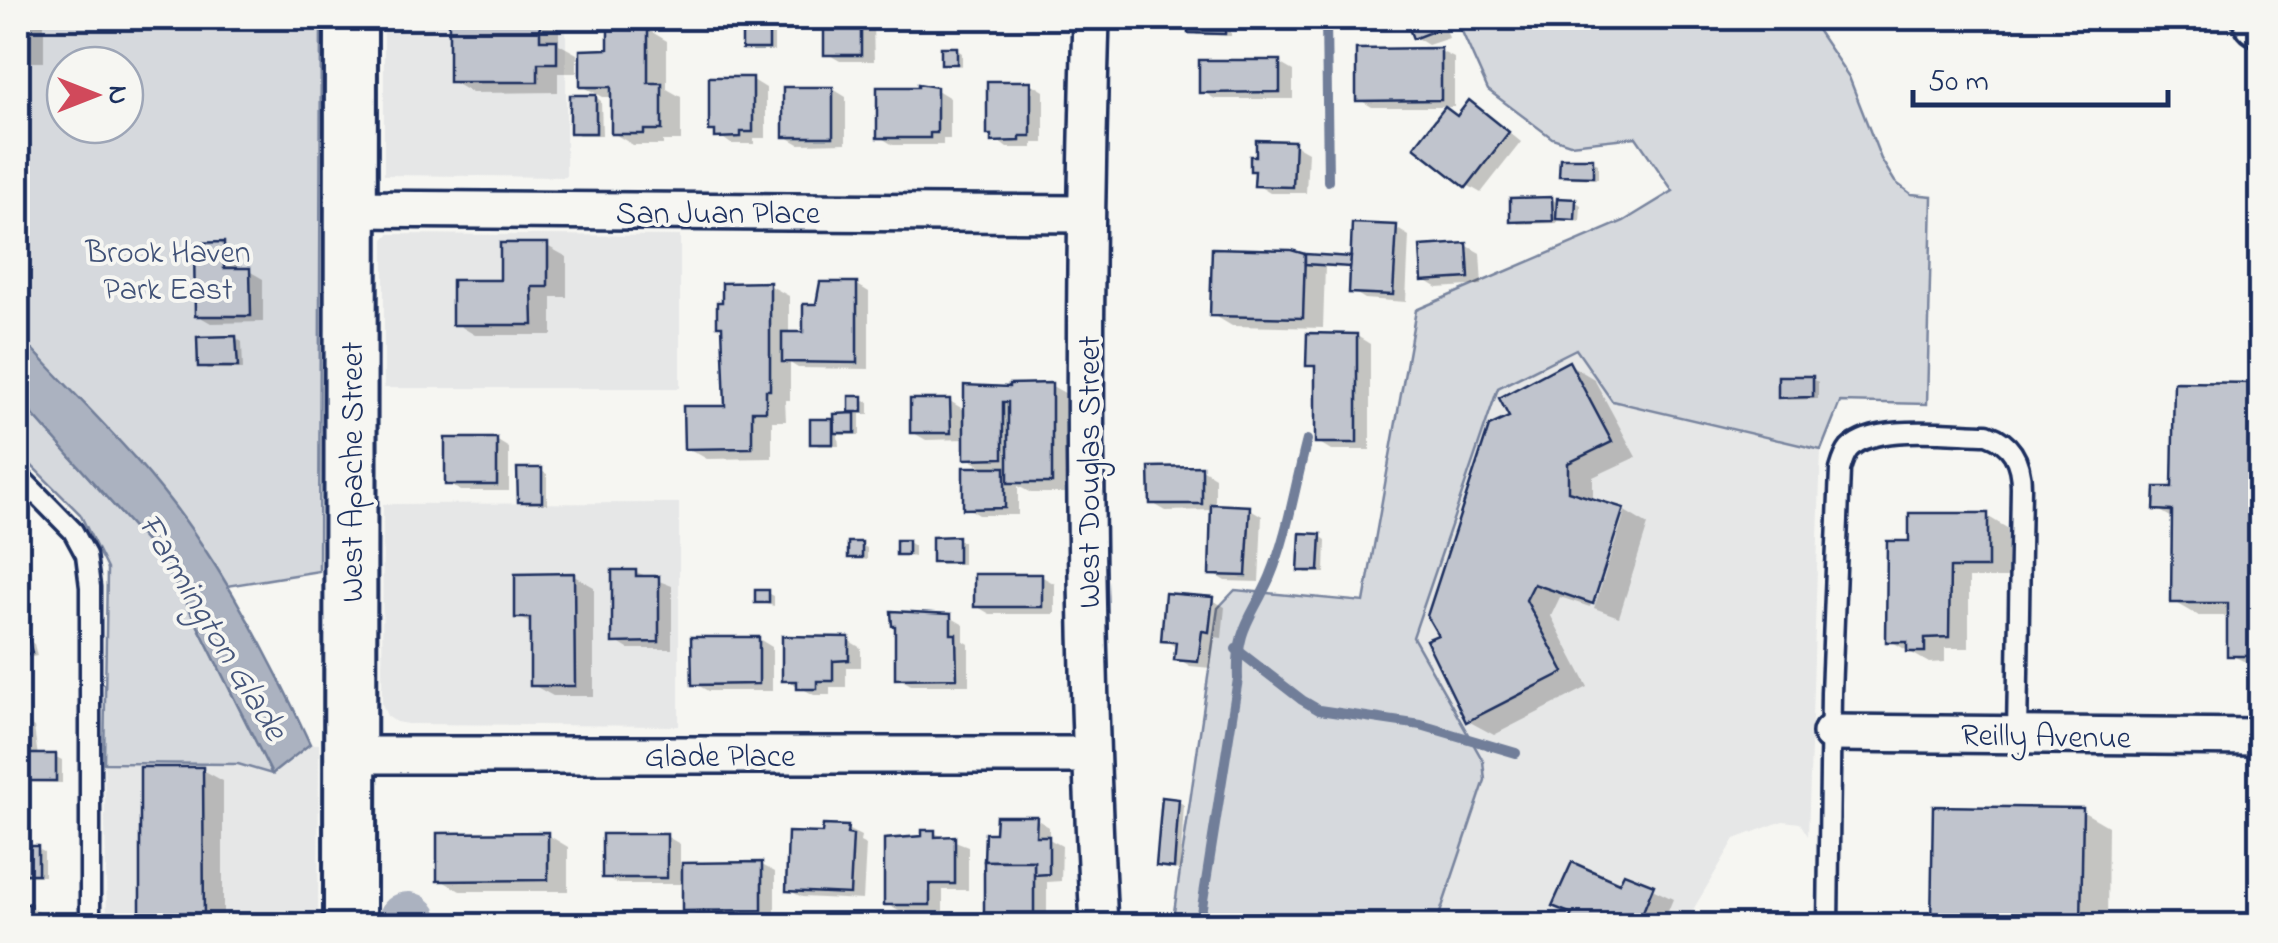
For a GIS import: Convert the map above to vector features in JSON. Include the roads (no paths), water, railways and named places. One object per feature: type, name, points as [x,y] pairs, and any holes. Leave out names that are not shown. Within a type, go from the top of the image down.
[{"type":"main road","name":"West Apache Street","points":[[350,926],[351,18]]},
{"type":"street","name":"West Douglas Street","points":[[1091,18],[1086,214],[1090,755],[1100,926]]},
{"type":"street","name":"San Juan Place","points":[[350,209],[1086,214]]},
{"type":"street","name":"Reilly Avenue","points":[[1830,733],[2260,738]]},
{"type":"street","name":"Glade Place","points":[[350,755],[1090,755]]},
{"type":"lane","points":[[1828,926],[1830,733],[1840,470],[1850,448],[1876,434],[1987,434],[2011,448],[2018,461],[2021,487],[2017,735]]},
{"type":"lane","points":[[18,475],[73,531],[86,556],[90,587],[90,926]]},
{"type":"water","name":"Farmington Glade","points":[[18,334],[159,487],[216,566],[245,616],[310,744],[272,774],[186,602],[157,554],[18,398]]},
{"type":"waterway","points":[[1326,18],[1328,181]]},
{"type":"waterway","points":[[1199,926],[1238,679],[1239,647],[1276,561],[1307,440]]},
{"type":"waterway","points":[[1236,649],[1319,710],[1421,725],[1516,753]]},
{"type":"park label","name":"Brook Haven Park East","points":[[168,270]]}]
